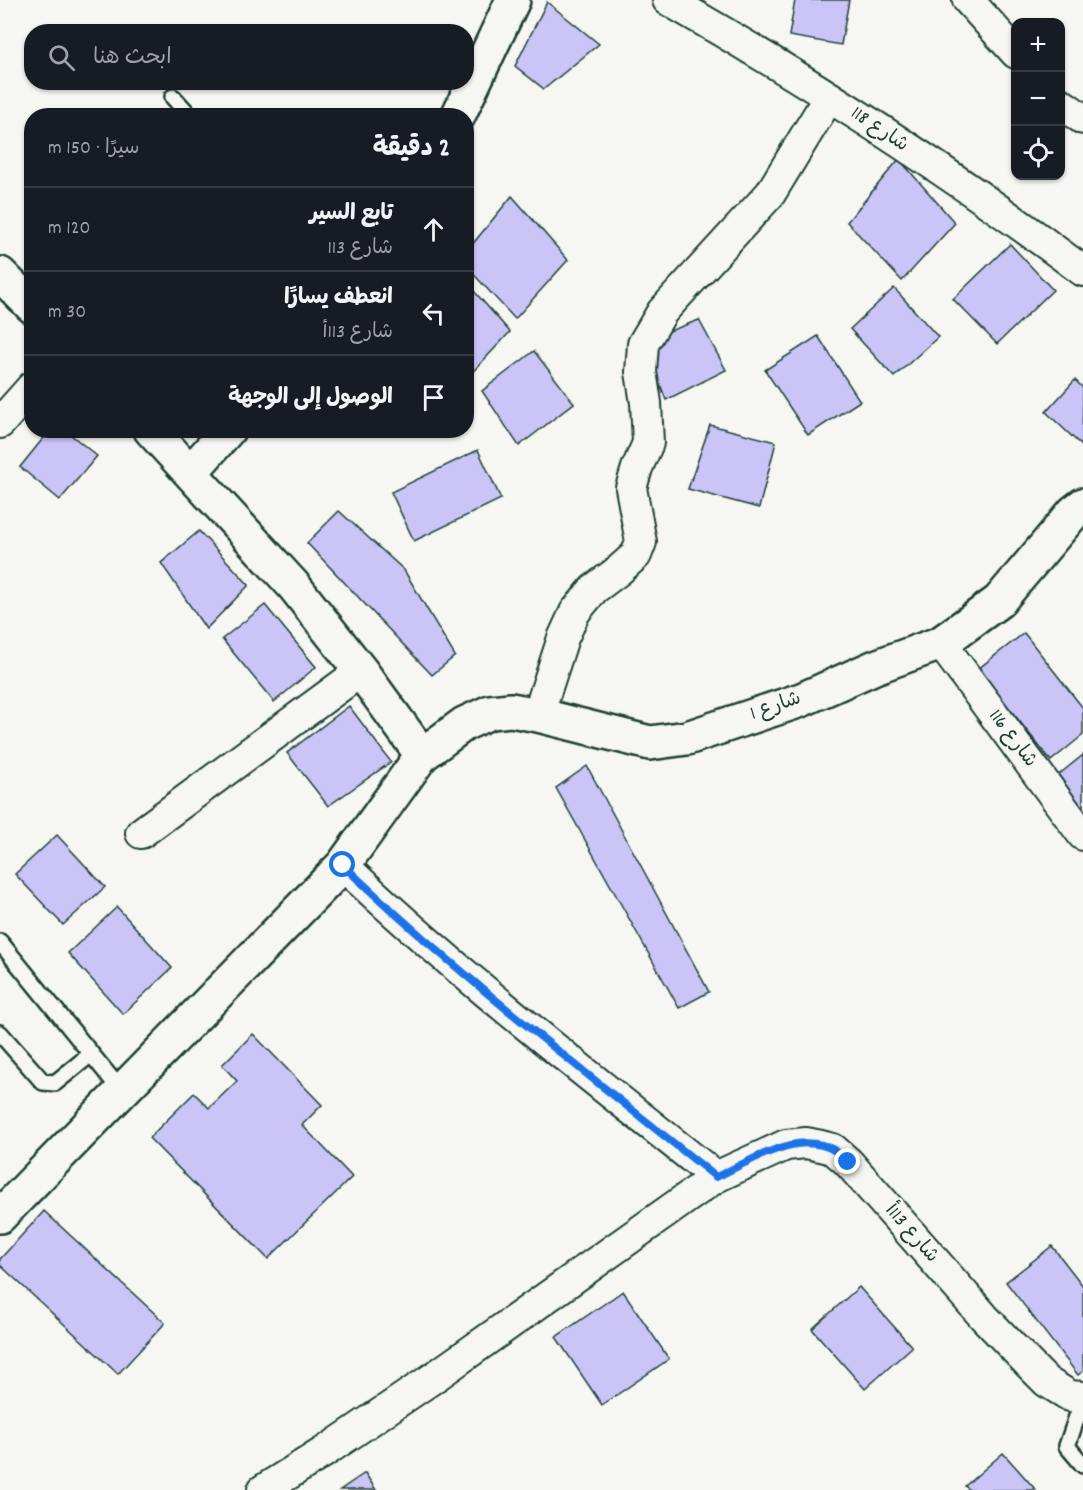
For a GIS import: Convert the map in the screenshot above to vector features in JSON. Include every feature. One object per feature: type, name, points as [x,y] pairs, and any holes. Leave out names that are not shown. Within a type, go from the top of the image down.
[{"type":"main road","points":[[474,82],[513,0]]},
{"type":"main road","points":[[462,108],[470,90]]},
{"type":"main road","points":[[0,274],[24,298]]},
{"type":"main road","points":[[159,438],[294,586],[361,671],[422,755]]},
{"type":"main road","points":[[191,472],[221,438]]},
{"type":"main road","name":"شارع 1","points":[[0,1216],[343,865],[422,755],[464,724],[490,712],[511,710],[650,743],[687,738],[801,700],[874,667],[941,643],[999,601],[1074,512],[1083,505]]},
{"type":"street","name":"شارع 118","points":[[668,0],[830,97],[1012,218],[1083,271]]},
{"type":"street","points":[[968,0],[1011,47]]},
{"type":"street","points":[[538,715],[562,638],[575,612],[594,589],[636,555],[641,542],[631,488],[648,443],[646,403],[641,372],[643,344],[662,312],[770,194],[830,97]]},
{"type":"street","points":[[1065,106],[1083,119]]},
{"type":"street","points":[[0,423],[24,396]]},
{"type":"street","name":"شارع 116","points":[[941,643],[1083,835]]},
{"type":"street","points":[[141,833],[361,671]]},
{"type":"street","points":[[343,865],[392,911],[484,990],[716,1177]]},
{"type":"street","name":"شارع 113أ","points":[[263,1490],[324,1452],[436,1376],[716,1177],[786,1145],[806,1143],[833,1149],[848,1162],[984,1317],[1047,1382],[1070,1396],[1083,1398]]},
{"type":"lane","points":[[173,97],[183,108]]},
{"type":"lane","points":[[0,942],[123,1092]]},
{"type":"lane","points":[[0,1033],[43,1082],[55,1083],[92,1054]]},
{"type":"lane","points":[[1083,1398],[1067,1446],[1083,1466]]},
{"type":"building","points":[[795,0],[849,0],[841,45],[789,36]]},
{"type":"building","points":[[547,2],[599,44],[544,89],[515,66]]},
{"type":"building","points":[[899,159],[955,223],[902,281],[847,222]]},
{"type":"building","points":[[512,196],[568,260],[515,319],[474,275],[474,242]]},
{"type":"building","points":[[1010,244],[1053,290],[997,344],[953,299]]},
{"type":"building","points":[[894,288],[938,337],[894,377],[850,329]]},
{"type":"building","points":[[474,291],[510,332],[474,370]]},
{"type":"building","points":[[699,320],[726,370],[666,400],[651,360],[664,333]]},
{"type":"building","points":[[818,336],[860,401],[808,435],[765,370]]},
{"type":"building","points":[[534,351],[574,403],[519,446],[482,391]]},
{"type":"building","points":[[1075,380],[1083,388],[1082,446],[1046,412]]},
{"type":"building","points":[[710,425],[776,442],[759,508],[688,489]]},
{"type":"building","points":[[44,438],[75,438],[97,456],[60,500],[20,467]]},
{"type":"building","points":[[478,450],[501,499],[414,541],[391,492]]},
{"type":"building","points":[[339,511],[404,570],[455,656],[432,675],[307,543]]},
{"type":"building","points":[[199,531],[249,585],[206,629],[161,563]]},
{"type":"building","points":[[265,605],[316,667],[274,702],[222,639]]},
{"type":"building","points":[[1024,633],[1083,708],[1083,735],[1051,761],[978,669]]},
{"type":"building","points":[[349,706],[391,762],[328,806],[287,753]]},
{"type":"building","points":[[1083,755],[1083,809],[1057,776]]},
{"type":"building","points":[[587,766],[709,992],[679,1008],[556,788]]},
{"type":"building","points":[[57,835],[105,887],[63,925],[15,874]]},
{"type":"building","points":[[117,907],[172,968],[123,1014],[68,953]]},
{"type":"building","points":[[253,1034],[322,1105],[302,1125],[352,1177],[268,1259],[149,1138],[194,1093],[209,1108],[237,1081],[222,1065]]},
{"type":"building","points":[[44,1211],[165,1323],[118,1374],[0,1265],[0,1259]]},
{"type":"building","points":[[1052,1246],[1083,1286],[1083,1371],[1078,1375],[1006,1282]]},
{"type":"building","points":[[859,1287],[912,1347],[865,1389],[812,1329]]},
{"type":"building","points":[[623,1291],[669,1359],[602,1405],[556,1337]]},
{"type":"building","points":[[1003,1453],[1036,1490],[969,1490],[965,1486]]},
{"type":"building","points":[[365,1473],[376,1490],[340,1490]]},
{"type":"route","points":[[343,865],[392,911],[484,990],[716,1177],[786,1145],[806,1143],[833,1149],[848,1162]]}]
